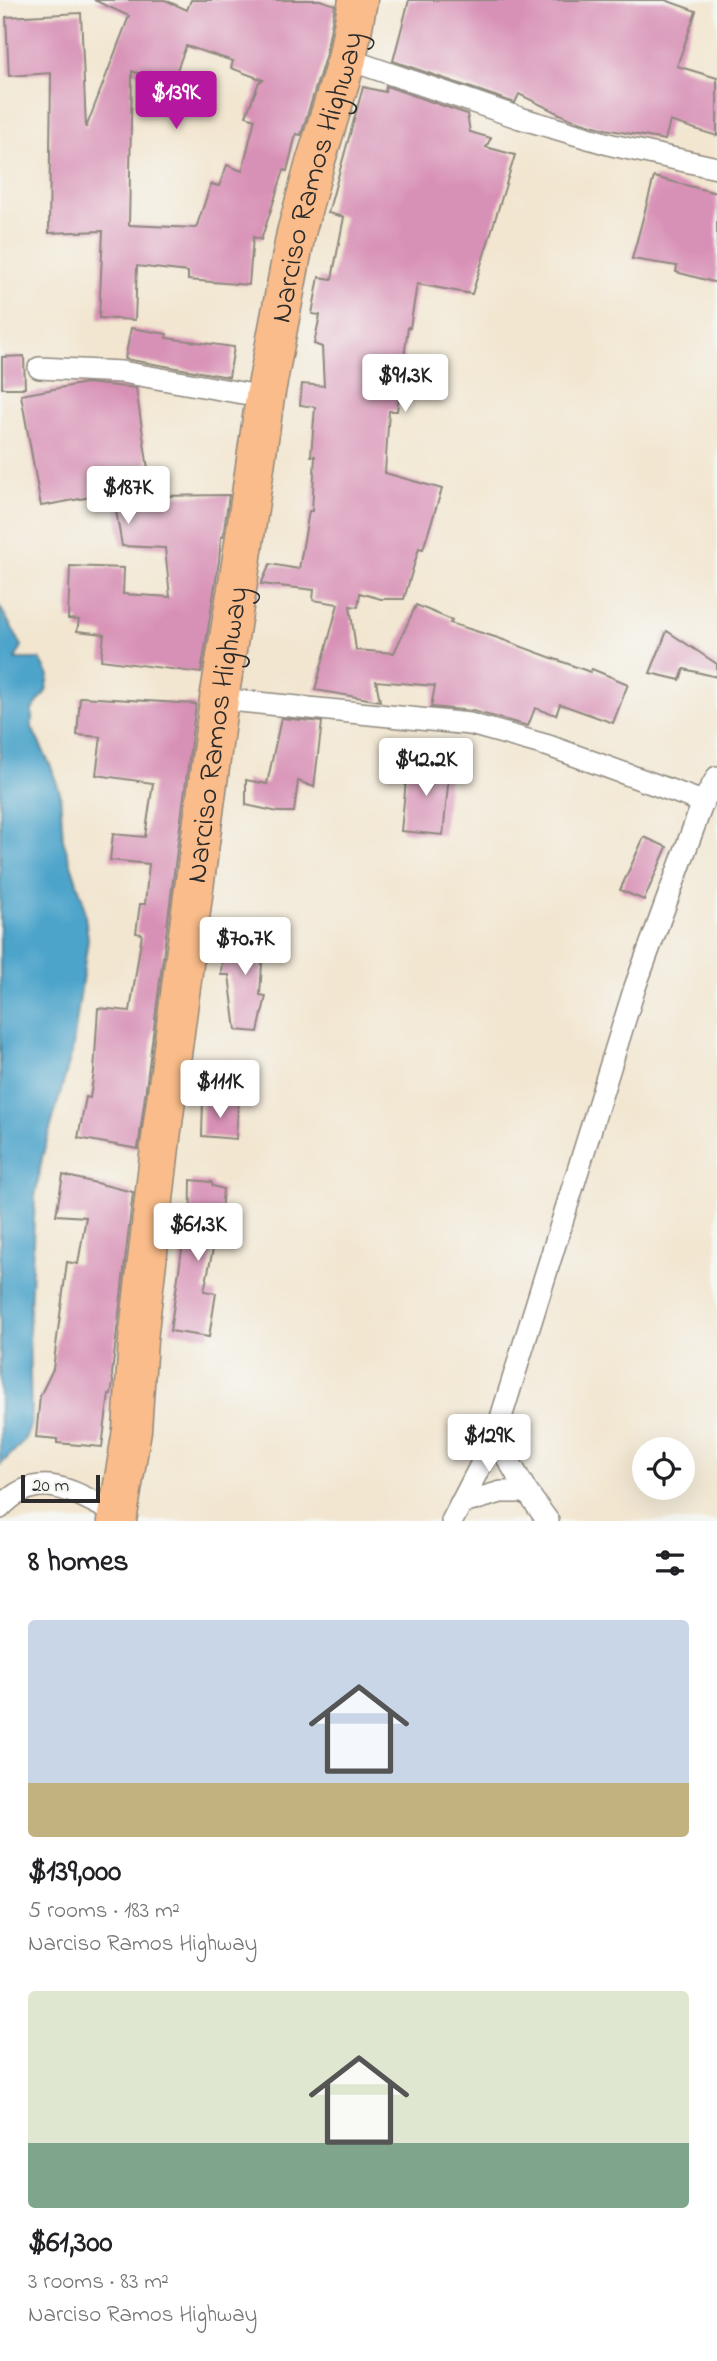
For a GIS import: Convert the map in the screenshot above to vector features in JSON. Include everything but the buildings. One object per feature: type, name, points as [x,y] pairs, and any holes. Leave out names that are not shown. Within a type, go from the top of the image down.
[{"type":"highway","name":"Narciso Ramos Highway","points":[[118,1518],[132,1430],[138,1340],[161,1138],[219,699],[265,397],[296,233],[347,59],[358,0]]},
{"type":"street","points":[[347,59],[520,118],[612,145],[717,168]]},
{"type":"street","points":[[39,368],[122,372],[265,397]]},
{"type":"street","points":[[219,699],[470,724],[549,746],[703,802]]},
{"type":"street","points":[[456,1513],[495,1437],[635,987],[703,802],[717,777]]},
{"type":"street","points":[[495,1437],[527,1492],[548,1521]]},
{"type":"street","points":[[0,1508],[12,1495],[25,1488],[45,1484],[60,1486],[118,1518]]},
{"type":"street","points":[[456,1513],[501,1492],[527,1492]]},
{"type":"water","points":[[0,607],[22,646],[15,659],[40,659],[49,676],[46,691],[32,710],[32,728],[60,793],[63,840],[83,901],[88,939],[72,1052],[42,1158],[35,1197],[29,1331],[31,1421],[23,1441],[0,1465]]}]
